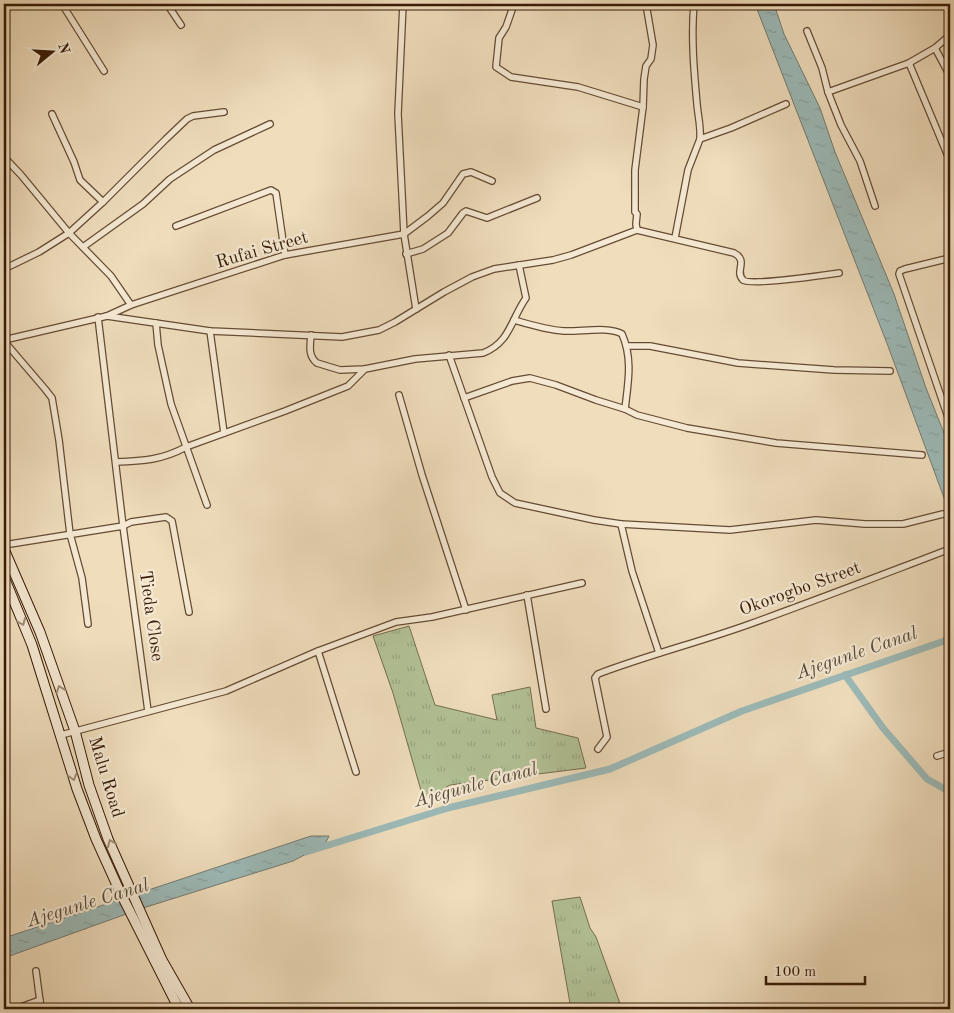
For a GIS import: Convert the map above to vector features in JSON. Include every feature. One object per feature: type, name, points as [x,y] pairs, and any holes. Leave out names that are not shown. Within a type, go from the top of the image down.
[{"type":"main road","name":"Malu Road","points":[[4,549],[6,561],[40,632],[75,731],[89,785],[108,839],[130,888],[138,918],[179,1009]]},
{"type":"main road","name":"Malu Road","points":[[4,577],[32,645],[77,789],[96,839],[120,892],[138,918],[190,1009]]},
{"type":"street","points":[[62,4],[104,71]]},
{"type":"street","points":[[166,4],[181,24]]},
{"type":"street","points":[[404,4],[398,114],[404,234],[416,309]]},
{"type":"street","points":[[514,4],[506,27],[499,38],[496,67],[511,77],[578,88],[643,107]]},
{"type":"street","points":[[637,230],[637,214],[635,212],[634,199],[635,170],[646,66],[651,59],[653,45],[646,4]]},
{"type":"street","points":[[675,238],[688,170],[700,139],[701,126],[697,104],[693,42],[694,4]]},
{"type":"street","points":[[948,4],[950,16]]},
{"type":"street","points":[[807,31],[822,68],[828,92],[840,125],[860,161],[875,206]]},
{"type":"street","points":[[828,92],[909,63],[935,48],[950,35]]},
{"type":"street","points":[[935,48],[950,76]]},
{"type":"street","points":[[909,63],[950,161]]},
{"type":"street","points":[[700,139],[786,104]]},
{"type":"street","points":[[4,269],[39,252],[69,233],[187,120],[193,116],[224,112]]},
{"type":"street","points":[[52,114],[74,162],[80,180],[103,202]]},
{"type":"street","points":[[83,247],[143,204],[170,180],[214,150],[270,124]]},
{"type":"street","points":[[4,157],[69,233],[111,276],[131,305]]},
{"type":"street","points":[[404,234],[443,203],[463,174],[471,172],[492,181]]},
{"type":"street","points":[[176,226],[271,190],[276,193],[286,255]]},
{"type":"street","points":[[406,254],[422,249],[448,233],[466,211],[487,218],[537,198]]},
{"type":"street","points":[[88,624],[82,578],[70,534],[52,398],[4,341],[106,316],[210,331],[342,337],[364,334],[395,322],[444,292],[494,269],[553,260],[637,230],[675,238],[739,256],[742,260],[740,274],[742,280],[746,282],[839,273]]},
{"type":"street","name":"Rufai Street","points":[[106,316],[131,305],[286,255],[404,234]]},
{"type":"street","points":[[950,258],[905,269],[899,274],[950,424]]},
{"type":"street","points":[[310,335],[311,358],[317,363],[340,370],[365,369],[415,359],[483,353],[499,345],[526,298],[518,265]]},
{"type":"street","name":"Tieda Close","points":[[98,317],[123,526],[148,711]]},
{"type":"street","points":[[514,320],[545,329],[617,331],[622,334],[628,346],[630,372],[625,409]]},
{"type":"street","points":[[156,323],[158,345],[171,404],[207,505]]},
{"type":"street","points":[[210,331],[224,433]]},
{"type":"street","points":[[628,346],[650,346],[738,363],[834,370],[890,371]]},
{"type":"street","points":[[449,355],[492,477],[500,493],[514,503],[621,524],[730,530],[816,520],[864,524],[903,524],[943,514]]},
{"type":"street","points":[[116,462],[160,458],[348,386],[365,369]]},
{"type":"street","points":[[464,398],[512,381],[530,378],[556,385],[637,415],[687,428],[767,441],[922,455]]},
{"type":"street","points":[[399,395],[422,475],[466,610]]},
{"type":"street","points":[[4,545],[123,526],[131,522],[166,517],[172,521],[189,612]]},
{"type":"street","points":[[621,524],[632,571],[659,653]]},
{"type":"street","name":"Okorogbo Street","points":[[598,749],[606,740],[608,733],[595,678],[598,674],[751,624],[950,549]]},
{"type":"street","points":[[60,735],[95,724],[226,691],[318,652],[396,622],[466,610],[582,583]]},
{"type":"street","points":[[527,595],[546,709]]},
{"type":"street","points":[[318,652],[356,772]]},
{"type":"street","points":[[936,756],[950,752]]},
{"type":"street","points":[[36,971],[41,1009]]},
{"type":"street","points":[[15,1009],[40,1000]]},
{"type":"green space","points":[[409,626],[435,705],[497,720],[492,695],[530,687],[536,728],[578,738],[586,768],[450,785],[424,801],[393,693],[373,636]]},
{"type":"green space","points":[[580,897],[590,928],[596,937],[622,1009],[571,1009],[552,901]]},
{"type":"water","points":[[755,4],[774,4],[784,34],[820,108],[835,152],[894,294],[926,388],[950,448],[950,514],[888,346]]},
{"type":"water","points":[[311,836],[329,836],[325,844],[293,861],[143,908],[4,958],[4,938]]},
{"type":"waterway","name":"Ajegunle Canal","points":[[306,852],[448,808],[610,769],[742,711],[950,639]]},
{"type":"waterway","points":[[845,675],[883,728],[927,779],[950,792]]}]
